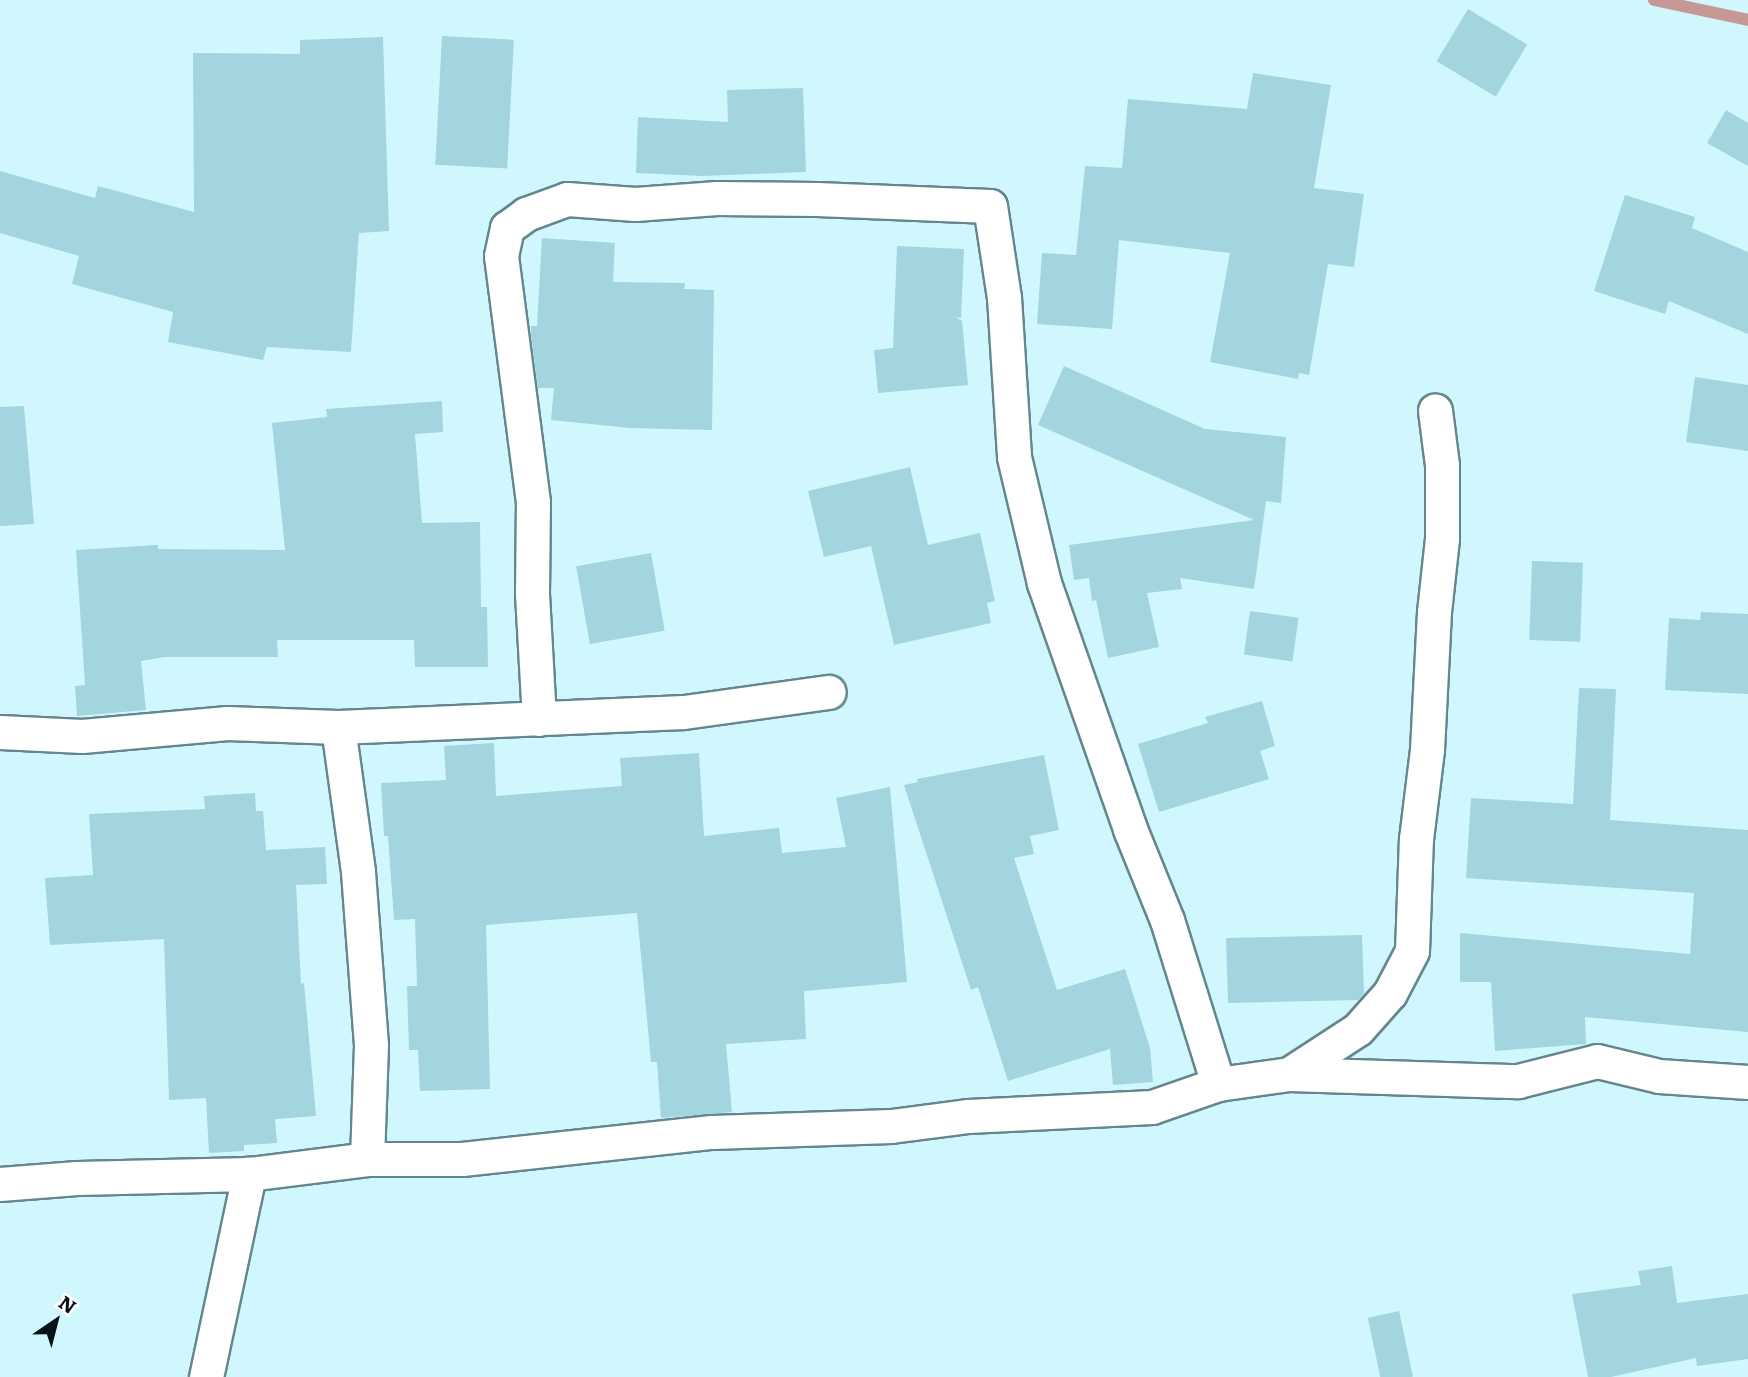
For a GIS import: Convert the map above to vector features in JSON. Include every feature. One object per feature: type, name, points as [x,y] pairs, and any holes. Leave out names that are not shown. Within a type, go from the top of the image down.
[{"type":"street","points":[[539,719],[532,593],[533,502],[501,256],[508,229],[526,214],[567,200],[635,204],[717,198],[817,199],[990,206],[1004,297],[1014,457],[1044,583],[1130,829],[1167,920],[1218,1084]]},
{"type":"street","points":[[1289,1074],[1357,1029],[1390,993],[1412,951],[1416,839],[1427,750],[1434,612],[1442,538],[1442,465],[1435,410]]},
{"type":"street","points":[[0,732],[82,736],[227,723],[338,727],[539,719],[684,712],[829,692]]},
{"type":"street","points":[[338,727],[358,872],[371,1045],[367,1159]]},
{"type":"street","points":[[0,1184],[77,1178],[249,1174],[367,1159],[462,1159],[712,1132],[891,1126],[968,1116],[1152,1107],[1218,1084],[1289,1074],[1518,1081],[1597,1061],[1658,1076],[1748,1082]]},
{"type":"street","points":[[206,1377],[249,1174]]},
{"type":"building","points":[[1468,9],[1527,45],[1496,97],[1437,61]]},
{"type":"building","points":[[442,36],[514,40],[507,169],[435,165]]},
{"type":"building","points":[[383,37],[389,231],[359,233],[351,352],[267,347],[263,360],[168,342],[173,312],[72,284],[79,256],[0,233],[0,171],[95,198],[98,186],[194,212],[193,53],[300,54],[300,40]]},
{"type":"building","points":[[1253,73],[1331,85],[1314,188],[1364,194],[1354,267],[1328,264],[1309,375],[1299,373],[1298,379],[1210,362],[1230,253],[1119,240],[1112,329],[1037,324],[1042,253],[1076,255],[1085,166],[1122,168],[1128,99],[1247,109]]},
{"type":"building","points":[[803,88],[806,172],[702,176],[636,173],[638,117],[728,122],[727,90]]},
{"type":"building","points":[[1726,110],[1748,123],[1748,166],[1707,143]]},
{"type":"building","points":[[1625,195],[1695,217],[1692,228],[1748,252],[1748,334],[1669,301],[1665,314],[1594,291]]},
{"type":"building","points":[[542,238],[615,243],[613,282],[685,283],[684,289],[714,290],[712,430],[630,428],[551,420],[554,388],[538,388],[531,334],[531,326],[537,326]]},
{"type":"building","points":[[897,246],[964,249],[961,318],[955,317],[962,321],[968,385],[878,393],[874,350],[893,348]]},
{"type":"building","points":[[1064,366],[1205,429],[1286,437],[1281,503],[1266,501],[1254,589],[1180,578],[1182,589],[1147,593],[1159,647],[1108,658],[1096,600],[1092,601],[1089,578],[1074,580],[1069,545],[1254,520],[1038,425]]},
{"type":"building","points":[[1695,377],[1748,385],[1748,451],[1686,442]]},
{"type":"building","points":[[442,401],[443,432],[415,434],[422,523],[480,522],[481,607],[487,607],[488,667],[415,667],[414,640],[277,640],[278,657],[165,657],[141,661],[146,710],[77,716],[75,686],[85,685],[76,550],[158,545],[158,549],[285,550],[272,423],[327,417],[326,409]]},
{"type":"building","points":[[24,406],[34,524],[0,526],[0,407]]},
{"type":"building","points":[[910,467],[928,545],[980,533],[995,601],[987,603],[991,623],[894,645],[871,546],[824,557],[808,491]]},
{"type":"building","points":[[651,553],[665,631],[590,644],[576,566]]},
{"type":"building","points":[[1532,561],[1583,563],[1580,642],[1529,640]]},
{"type":"building","points":[[1250,611],[1299,618],[1292,661],[1244,655]]},
{"type":"building","points":[[1701,612],[1748,614],[1748,694],[1665,690],[1669,618],[1700,620]]},
{"type":"building","points":[[1579,688],[1616,689],[1610,820],[1748,830],[1748,1032],[1585,1017],[1586,1044],[1495,1051],[1491,982],[1460,982],[1460,933],[1690,954],[1694,893],[1466,878],[1471,798],[1573,804]]},
{"type":"building","points":[[1262,701],[1275,746],[1260,751],[1269,779],[1159,812],[1138,744],[1208,723],[1205,717]]},
{"type":"building","points":[[494,743],[496,796],[622,786],[620,758],[699,753],[704,836],[779,828],[782,853],[846,847],[836,798],[890,787],[907,982],[804,991],[806,1039],[726,1044],[732,1112],[661,1118],[657,1062],[651,1062],[637,913],[486,925],[490,1089],[420,1091],[418,1050],[409,1050],[407,986],[417,986],[415,919],[394,920],[381,783],[446,780],[444,746]]},
{"type":"building","points":[[1044,755],[1059,830],[1030,836],[1034,854],[1014,858],[1057,990],[1125,969],[1150,1048],[1153,1082],[1113,1085],[1110,1049],[1008,1081],[978,987],[971,990],[904,785],[918,782],[917,779]]},
{"type":"building","points":[[255,793],[256,811],[263,811],[266,850],[325,847],[327,884],[296,885],[301,984],[304,983],[316,1116],[275,1119],[277,1143],[244,1145],[244,1151],[209,1153],[206,1098],[169,1100],[164,939],[50,945],[45,878],[93,875],[89,814],[205,809],[204,796]]},
{"type":"building","points":[[1362,935],[1364,994],[1358,1000],[1228,1003],[1226,938]]},
{"type":"building","points":[[1672,1266],[1677,1303],[1748,1294],[1748,1359],[1697,1366],[1696,1358],[1611,1377],[1588,1377],[1572,1294],[1641,1285],[1638,1271]]},
{"type":"building","points":[[1399,1311],[1413,1377],[1380,1377],[1368,1318]]},
{"type":"waterway","points":[[1654,0],[1748,20]]}]
